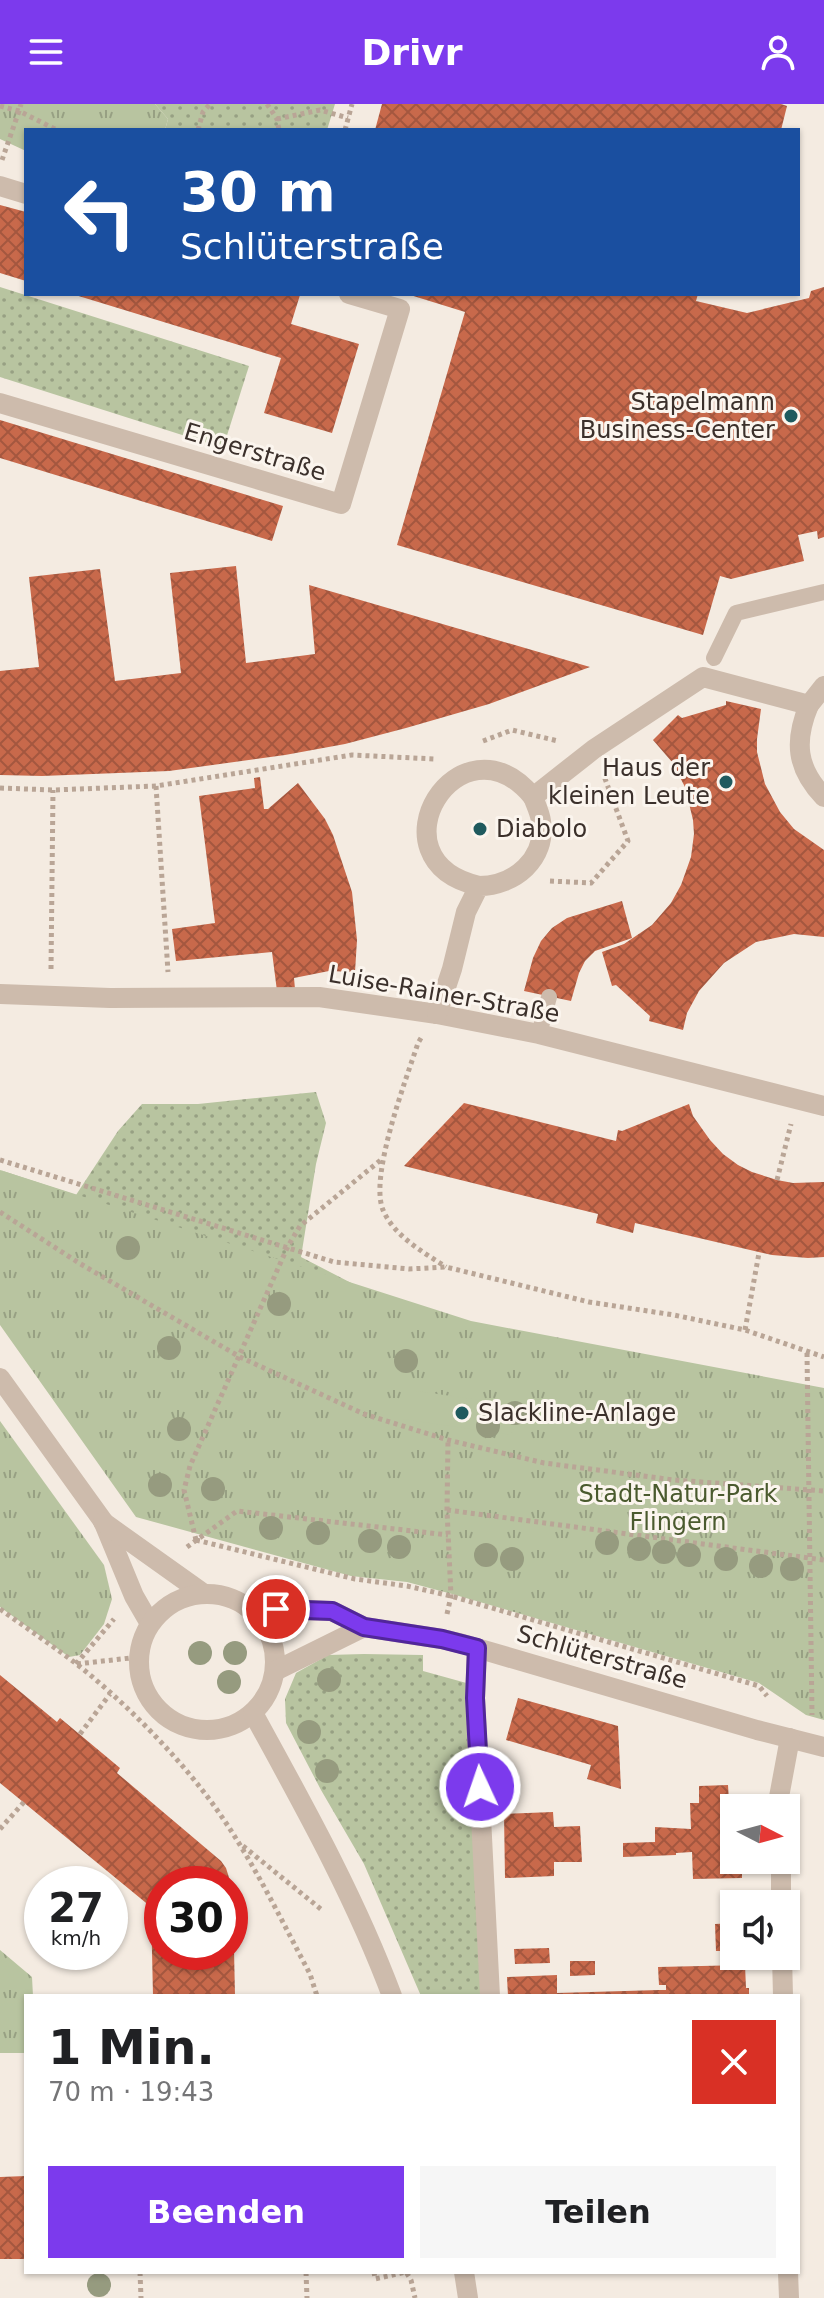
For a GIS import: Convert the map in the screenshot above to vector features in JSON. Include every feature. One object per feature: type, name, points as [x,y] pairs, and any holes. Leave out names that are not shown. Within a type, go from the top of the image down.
[{"type":"street","points":[[0,186],[24,193]]},
{"type":"street","name":"Engerstraße","points":[[0,403],[341,504],[400,309],[356,296]]},
{"type":"street","points":[[533,797],[594,749],[703,677],[809,705]]},
{"type":"street","points":[[824,686],[809,705],[801,724],[799,745],[803,766],[824,797]]},
{"type":"street","points":[[469,773],[500,773],[515,779],[533,797],[541,818],[539,845],[533,859],[511,880],[479,886],[463,882],[439,865],[430,847],[427,818],[433,802],[455,779],[469,773]]},
{"type":"street","points":[[437,1014],[466,912],[479,886]]},
{"type":"street","name":"Luise-Rainer-Straße","points":[[0,994],[319,997],[437,1014],[539,1034],[824,1106]]},
{"type":"street","points":[[0,1378],[103,1521],[134,1596],[149,1622]]},
{"type":"street","points":[[103,1521],[204,1594]]},
{"type":"street","points":[[204,1594],[235,1600],[248,1608],[261,1620],[275,1653],[275,1671],[267,1697],[253,1713],[230,1727],[214,1731],[181,1726],[166,1717],[154,1705],[140,1674],[139,1657],[149,1622],[174,1603],[204,1594]]},
{"type":"street","name":"Schlüterstraße","points":[[248,1608],[332,1611],[364,1627],[442,1639],[477,1648],[818,1746]]},
{"type":"street","points":[[275,1671],[364,1627]]},
{"type":"street","points":[[477,1648],[475,1698],[490,1994]]},
{"type":"street","points":[[253,1713],[342,1878],[391,1994]]},
{"type":"street","points":[[780,1794],[790,1738]]},
{"type":"street","points":[[782,1970],[783,1994]]},
{"type":"street","points":[[464,2274],[468,2298]]},
{"type":"street","points":[[788,2274],[789,2298]]},
{"type":"lane","points":[[714,658],[736,613],[824,592]]},
{"type":"lane","points":[[539,1034],[549,997]]},
{"type":"path","points":[[199,128],[203,112],[210,104]]},
{"type":"path","points":[[267,104],[277,119],[279,128]]},
{"type":"path","points":[[346,128],[352,104]]},
{"type":"path","points":[[0,106],[20,107],[54,128]]},
{"type":"path","points":[[6,145],[20,107]]},
{"type":"path","points":[[277,119],[320,110],[348,118]]},
{"type":"path","points":[[0,788],[53,790],[156,786],[352,755],[438,759],[455,779]]},
{"type":"path","points":[[156,786],[169,997]]},
{"type":"path","points":[[50,996],[53,790]]},
{"type":"path","points":[[437,1014],[418,1043],[382,1159],[381,1195],[383,1209],[409,1243],[446,1267]]},
{"type":"path","points":[[777,1180],[798,1100]]},
{"type":"path","points":[[196,1540],[184,1490],[190,1466],[288,1246],[300,1226],[382,1159]]},
{"type":"path","points":[[0,1160],[334,1262],[409,1269],[446,1267],[589,1302],[745,1330],[824,1357]]},
{"type":"path","points":[[0,1212],[79,1263],[240,1357],[364,1414],[448,1440],[544,1463],[674,1480],[824,1491]]},
{"type":"path","points":[[745,1330],[759,1253]]},
{"type":"path","points":[[807,1353],[809,1558],[818,1746]]},
{"type":"path","points":[[442,1639],[451,1596],[448,1440]]},
{"type":"path","points":[[447,1510],[824,1560]]},
{"type":"path","points":[[196,1540],[237,1511],[448,1535]]},
{"type":"path","points":[[196,1540],[355,1579],[451,1596],[759,1686],[767,1696]]},
{"type":"path","points":[[0,1609],[76,1664],[110,1694],[167,1748],[204,1792],[239,1843],[310,1974],[316,1994]]},
{"type":"path","points":[[76,1664],[139,1657]]},
{"type":"path","points":[[80,1734],[110,1694]]},
{"type":"path","points":[[0,1829],[24,1802]]},
{"type":"path","points":[[239,1843],[331,1917]]},
{"type":"path","points":[[140,2274],[141,2298]]},
{"type":"path","points":[[306,2274],[307,2298]]},
{"type":"path","points":[[374,2274],[375,2279],[397,2274]]},
{"type":"path","points":[[407,2274],[415,2298]]},
{"type":"green space","points":[[0,104],[155,104],[168,119],[166,128],[24,128],[24,150],[0,139]]},
{"type":"green space","points":[[155,104],[335,104],[328,128],[166,128],[168,119]]},
{"type":"green space","points":[[0,287],[249,366],[223,448],[0,377]]},
{"type":"green space","points":[[316,1092],[326,1123],[301,1257],[417,1317],[824,1556],[0,1170],[76,1195],[118,1131],[142,1104],[198,1104]]},
{"type":"green space","name":"Stadt-Natur-Park Flingern","points":[[0,1170],[471,1321],[824,1388],[824,1720],[806,1715],[759,1683],[407,1582],[351,1576],[136,1517],[0,1325]]},
{"type":"green space","name":"Slackline-Anlage","points":[[416,1391],[522,1406],[511,1435],[402,1419]]},
{"type":"green space","points":[[0,1421],[104,1565],[112,1599],[104,1624],[80,1655],[69,1657],[0,1607]]},
{"type":"green space","points":[[328,1655],[423,1655],[423,1671],[470,1684],[484,1994],[420,1994],[364,1864],[286,1723],[285,1699],[296,1673]]},
{"type":"green space","points":[[0,1950],[32,1977],[33,1994],[24,1994],[24,2053],[0,2053]]},
{"type":"building","points":[[382,104],[787,106],[782,128],[376,128]]},
{"type":"building","points":[[0,205],[24,211],[24,280],[0,273]]},
{"type":"building","points":[[824,287],[824,537],[818,539],[817,531],[798,535],[804,561],[731,579],[720,576],[703,635],[397,545],[465,312],[413,296],[697,296],[696,301],[747,313],[809,298],[811,291]]},
{"type":"building","points":[[79,296],[300,296],[291,324],[359,344],[332,433],[264,413],[281,358]]},
{"type":"building","points":[[0,420],[283,506],[272,541],[0,458]]},
{"type":"building","points":[[236,566],[246,663],[315,654],[309,585],[590,667],[489,704],[406,728],[285,755],[169,771],[0,775],[0,671],[39,667],[29,577],[100,569],[115,681],[181,673],[170,573]]},
{"type":"building","points":[[726,701],[761,709],[757,752],[765,784],[780,812],[794,829],[824,850],[824,937],[794,934],[756,942],[724,963],[699,991],[687,1013],[683,1030],[649,1021],[650,1016],[616,985],[612,986],[602,952],[624,944],[652,925],[671,903],[691,857],[693,820],[685,787],[672,762],[653,740],[678,715],[682,718],[726,705]]},
{"type":"building","points":[[260,777],[264,809],[268,809],[298,783],[333,835],[352,892],[357,940],[355,972],[329,971],[294,978],[295,989],[277,991],[272,952],[176,961],[172,929],[215,923],[199,796],[255,788],[254,778]]},
{"type":"building","points":[[622,901],[632,938],[595,951],[585,961],[571,1001],[524,991],[533,958],[552,928],[567,918]]},
{"type":"building","points":[[464,1103],[616,1141],[618,1130],[689,1104],[693,1116],[710,1140],[738,1165],[777,1180],[824,1182],[824,1257],[772,1255],[635,1223],[633,1233],[596,1223],[598,1214],[404,1166]]},
{"type":"building","points":[[0,1675],[57,1722],[60,1718],[120,1768],[117,1773],[225,1866],[144,1866],[144,1901],[128,1888],[128,1866],[101,1866],[0,1783]]},
{"type":"building","points":[[518,1698],[618,1726],[621,1789],[587,1779],[591,1765],[506,1740]]},
{"type":"building","points":[[728,1785],[729,1794],[720,1794],[720,1874],[742,1874],[742,1878],[693,1879],[692,1852],[623,1857],[623,1843],[655,1842],[655,1827],[691,1829],[690,1803],[699,1803],[699,1786]]},
{"type":"building","points":[[553,1812],[554,1827],[580,1826],[582,1862],[554,1862],[554,1876],[505,1878],[504,1814]]},
{"type":"building","points":[[715,1924],[720,1924],[720,1951],[716,1951]]},
{"type":"building","points":[[549,1948],[550,1963],[515,1964],[514,1949]]},
{"type":"building","points":[[570,1961],[595,1961],[595,1975],[570,1976]]},
{"type":"building","points":[[720,1966],[720,1970],[745,1970],[749,1994],[508,1994],[507,1977],[557,1975],[557,1993],[666,1990],[666,1985],[659,1985],[658,1967]]},
{"type":"building","points":[[152,1970],[234,1970],[235,1994],[153,1994]]},
{"type":"building","points":[[24,2176],[24,2259],[0,2259],[0,2177]]},
{"type":"place","name":"Stapelmann Business-Center","points":[[791,416]]},
{"type":"place","name":"Haus der kleinen Leute","points":[[726,782]]},
{"type":"place","name":"Diabolo","points":[[480,829]]},
{"type":"place","name":"Slackline-Anlage","points":[[462,1413]]},
{"type":"route","points":[[276,1609],[332,1611],[364,1627],[442,1639],[477,1648],[475,1698],[480,1787]]}]
